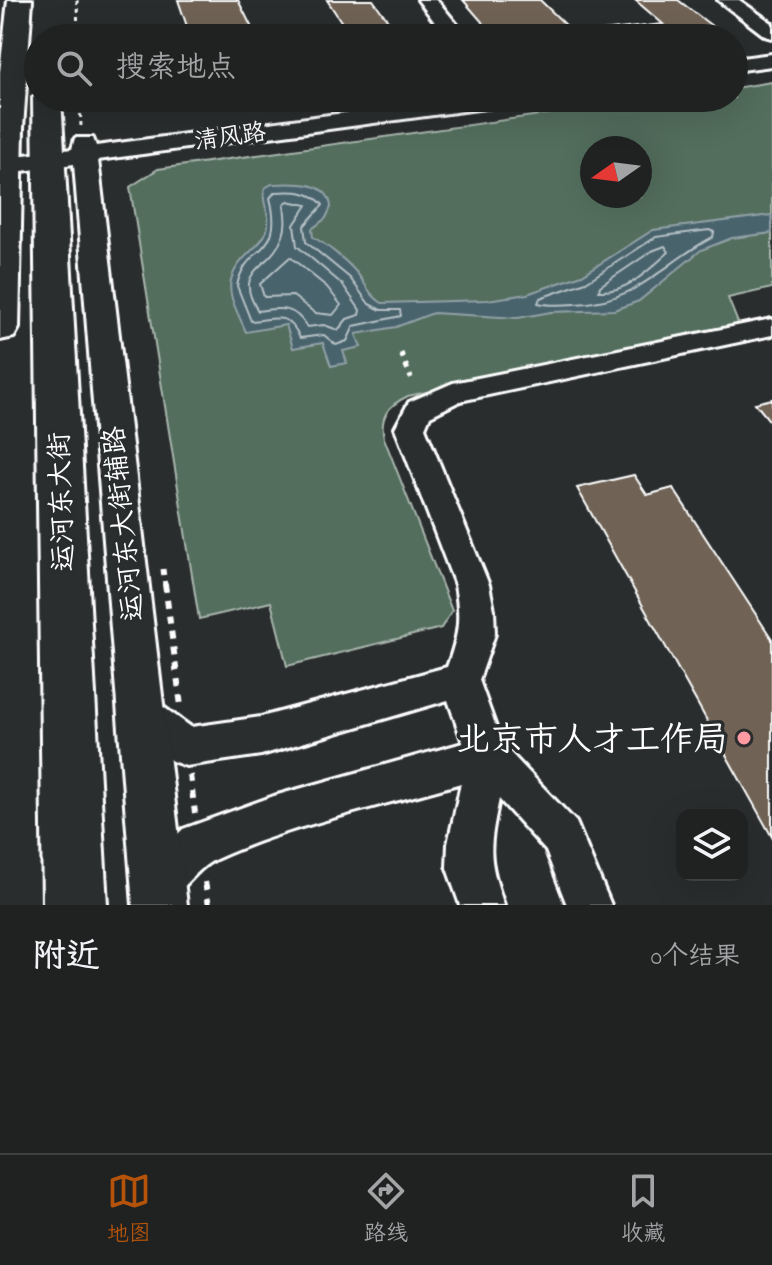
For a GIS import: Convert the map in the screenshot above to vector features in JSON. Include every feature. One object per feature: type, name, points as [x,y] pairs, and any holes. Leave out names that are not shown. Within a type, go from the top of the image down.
[{"type":"main road","name":"运河东大街","points":[[20,0],[24,80]]},
{"type":"main road","name":"运河东大街","points":[[26,112],[75,905]]},
{"type":"main road","name":"运河东大街","points":[[0,328],[28,160],[43,112]]},
{"type":"street","points":[[427,0],[447,24]]},
{"type":"street","points":[[727,0],[772,32]]},
{"type":"street","points":[[748,53],[772,50]]},
{"type":"street","points":[[748,63],[772,60]]},
{"type":"street","name":"清风路","points":[[28,160],[339,112]]},
{"type":"street","name":"清风路","points":[[28,160],[399,112]]},
{"type":"street","name":"运河东大街辅路","points":[[28,160],[141,714],[159,895]]},
{"type":"street","points":[[589,905],[561,837],[487,756],[460,680],[477,634],[477,610],[472,585],[410,428],[419,409],[453,393],[772,327]]},
{"type":"street","points":[[141,714],[186,747],[261,736],[460,680]]},
{"type":"street","points":[[159,895],[198,844],[274,817],[487,756]]},
{"type":"street","points":[[482,905],[469,868],[469,844],[487,756]]},
{"type":"path","points":[[77,0],[78,24]]},
{"type":"path","points":[[401,353],[411,378]]},
{"type":"green space","points":[[772,82],[772,288],[728,298],[738,323],[734,327],[408,396],[396,403],[384,417],[384,438],[452,611],[441,628],[287,666],[271,602],[199,619],[130,187],[158,169],[561,112],[748,112],[748,86]]},
{"type":"water","points":[[272,184],[308,185],[324,192],[331,207],[326,218],[312,229],[313,237],[347,263],[382,303],[487,300],[527,294],[582,275],[653,230],[772,215],[772,233],[732,238],[701,250],[639,301],[614,310],[551,312],[518,318],[433,313],[396,327],[356,334],[361,347],[343,351],[347,363],[331,366],[323,343],[293,348],[286,325],[246,332],[230,292],[233,274],[267,230],[264,193],[265,188]]},
{"type":"building","points":[[178,0],[238,0],[250,24],[186,24]]},
{"type":"building","points":[[327,0],[373,0],[391,24],[343,24]]},
{"type":"building","points":[[463,0],[540,0],[565,24],[484,24]]},
{"type":"building","points":[[635,0],[678,0],[709,24],[663,24]]},
{"type":"building","points":[[772,399],[772,424],[755,403]]},
{"type":"building","name":"北京市人才工作局","points":[[634,475],[647,495],[673,488],[772,639],[772,837],[577,488]]},
{"type":"place","name":"北京市人才工作局","points":[[744,738]]}]
